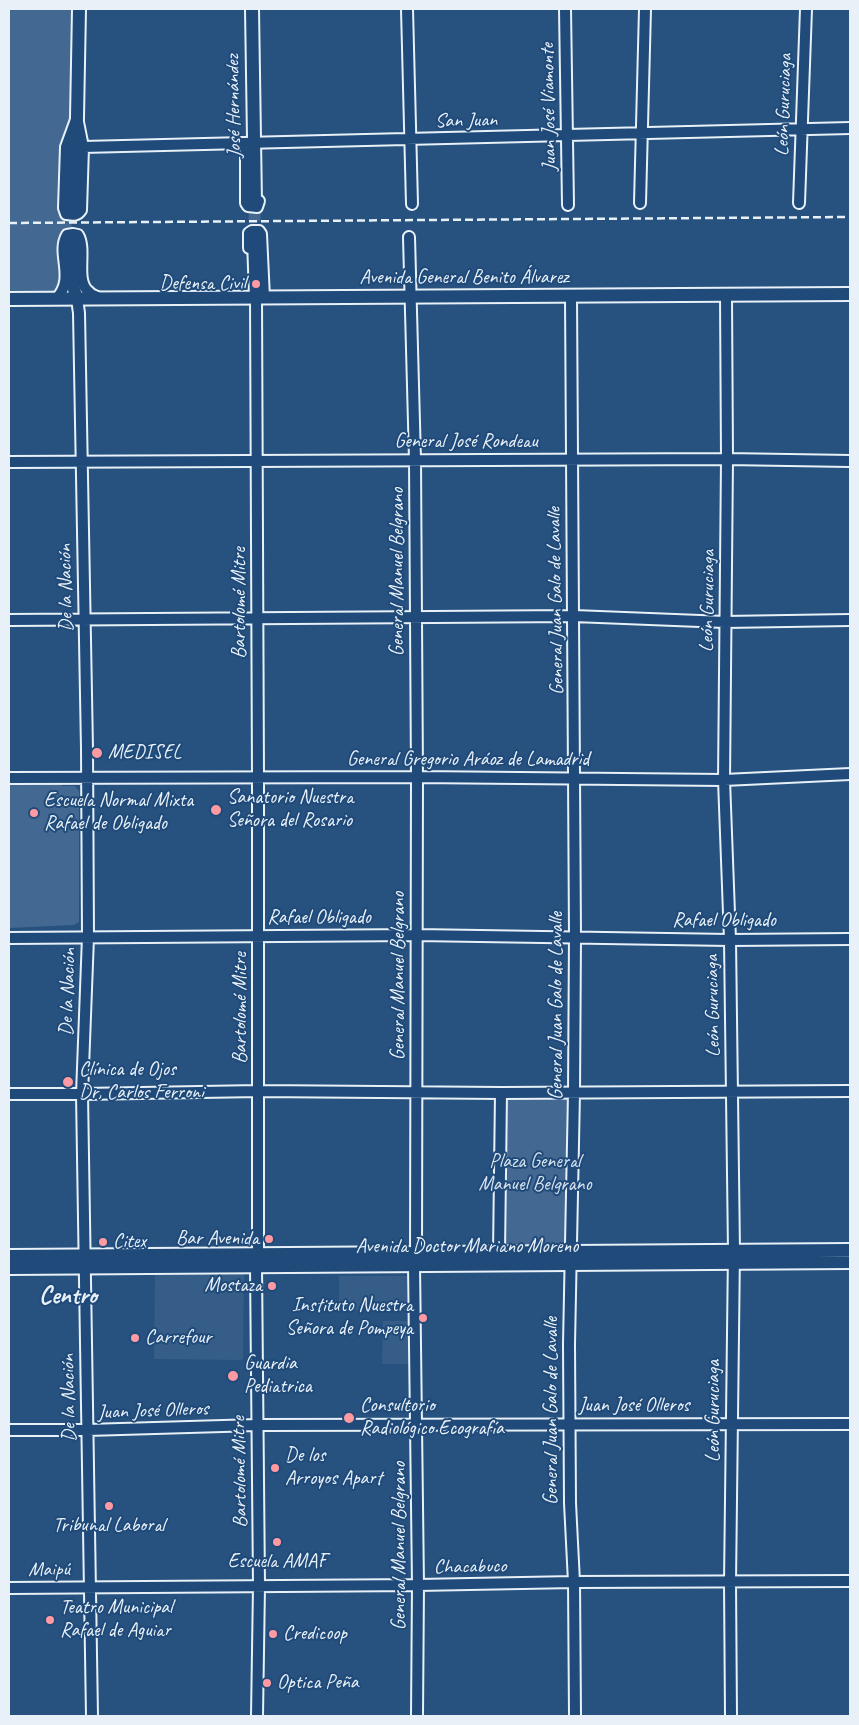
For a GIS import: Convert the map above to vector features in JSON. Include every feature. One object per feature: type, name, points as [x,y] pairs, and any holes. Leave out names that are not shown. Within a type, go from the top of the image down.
[{"type":"main road","points":[[72,208],[77,117],[79,9]]},
{"type":"main road","name":"José Hernández","points":[[252,9],[255,203]]},
{"type":"main road","points":[[254,239],[256,298]]},
{"type":"main road","points":[[71,240],[73,286],[77,299]]},
{"type":"main road","name":"Avenida General Benito Álvarez","points":[[9,299],[850,294]]},
{"type":"main road","name":"Avenida Doctor Mariano Moreno","points":[[85,1262],[257,1261],[414,1266],[570,1259],[733,1256],[850,1250]]},
{"type":"main road","name":"Avenida Doctor Mariano Moreno","points":[[257,1261],[416,1252],[499,1253],[570,1259]]},
{"type":"main road","points":[[9,1256],[85,1262]]},
{"type":"main road","name":"Avenida Doctor Mariano Moreno","points":[[733,1256],[850,1262]]},
{"type":"main road","points":[[9,1268],[85,1262]]},
{"type":"street","points":[[407,9],[412,204]]},
{"type":"street","name":"Juan José Viamonte","points":[[565,9],[568,204]]},
{"type":"street","points":[[640,203],[645,9]]},
{"type":"street","name":"León Guruciaga","points":[[799,203],[800,129],[806,9]]},
{"type":"street","points":[[77,117],[83,148],[81,210],[78,214],[74,215],[66,214],[64,208],[66,147],[77,117]]},
{"type":"street","name":"San Juan","points":[[83,148],[850,128]]},
{"type":"street","name":"José Hernández","points":[[253,143],[259,204],[257,207],[248,206],[246,203],[253,143]]},
{"type":"street","points":[[252,230],[259,231],[261,234],[256,298],[249,233],[252,230]]},
{"type":"street","points":[[57,298],[64,288],[66,279],[64,242],[67,236],[73,234],[78,235],[81,244],[84,287],[88,292],[100,299]]},
{"type":"street","name":"General Manuel Belgrano","points":[[408,237],[415,460],[417,777],[417,1093],[416,1252],[414,1266],[418,1585],[417,1716]]},
{"type":"street","name":"General Juan Galo de Lavalle","points":[[572,296],[571,459],[574,616],[575,936],[574,1093],[568,1344],[570,1503],[574,1582],[575,1716]]},
{"type":"street","name":"León Guruciaga","points":[[726,296],[728,458],[724,780],[730,940],[732,1091],[731,1716]]},
{"type":"street","name":"Bartolomé Mitre","points":[[256,298],[259,1091],[257,1261],[259,1586],[257,1716]]},
{"type":"street","name":"De la Nación","points":[[77,299],[83,462],[88,937],[82,1094],[92,1716]]},
{"type":"street","name":"General José Rondeau","points":[[9,462],[728,458],[850,461]]},
{"type":"street","points":[[9,620],[574,616],[725,622],[850,620]]},
{"type":"street","name":"General Gregorio Aráoz de Lamadrid","points":[[9,778],[417,777],[724,780],[850,774]]},
{"type":"street","name":"Rafael Obligado","points":[[9,938],[417,934],[730,940],[850,938]]},
{"type":"street","points":[[9,1094],[259,1091],[417,1093],[850,1091]]},
{"type":"street","points":[[499,1253],[501,1093]]},
{"type":"street","name":"Juan José Olleros","points":[[9,1430],[87,1430],[257,1425],[850,1424]]},
{"type":"street","name":"Chacabuco","points":[[90,1587],[850,1581]]},
{"type":"street","name":"Maipú","points":[[9,1588],[90,1587]]},
{"type":"shaded area","points":[[155,1272],[244,1272],[243,1360],[154,1359]]},
{"type":"shaded area","points":[[339,1276],[407,1276],[407,1310],[339,1310]]},
{"type":"shaded area","points":[[383,1321],[410,1321],[409,1364],[382,1364]]},
{"type":"green space","points":[[9,9],[79,9],[71,240],[77,299],[9,299]]},
{"type":"green space","points":[[9,784],[60,784],[63,786],[75,786],[79,791],[79,922],[74,925],[9,928]]},
{"type":"green space","name":"Plaza General Manuel Belgrano","points":[[505,1098],[569,1099],[566,1248],[501,1247]]},
{"type":"tunnel","points":[[254,239],[255,203]]},
{"type":"tunnel","points":[[71,240],[72,208]]},
{"type":"railway","points":[[9,223],[850,217]]},
{"type":"place","name":"Defensa Civil","points":[[256,284]]},
{"type":"place","name":"MEDISEL","points":[[97,753]]},
{"type":"place","name":"Sanatorio Nuestra Señora del Rosario","points":[[216,810]]},
{"type":"place","name":"Escuela Normal Mixta Rafael de Obligado","points":[[34,813]]},
{"type":"place","name":"Clínica de Ojos Dr, Carlos Ferroni","points":[[68,1082]]},
{"type":"place","name":"Bar Avenida","points":[[269,1239]]},
{"type":"place","name":"Citex","points":[[103,1242]]},
{"type":"place","name":"Mostaza","points":[[272,1286]]},
{"type":"place","name":"Instituto Nuestra Señora de Pompeya","points":[[423,1318]]},
{"type":"place","name":"Carrefour","points":[[135,1338]]},
{"type":"place","name":"Guardia Pediatrica","points":[[233,1376]]},
{"type":"place","name":"Consultorio Radiológico Ecografía","points":[[349,1418]]},
{"type":"place","name":"De los Arroyos Apart","points":[[275,1468]]},
{"type":"place","name":"Tribunal Laboral","points":[[109,1506]]},
{"type":"place","name":"Escuela AMAF","points":[[277,1542]]},
{"type":"place","name":"Teatro Municipal Rafael de Aguiar","points":[[50,1620]]},
{"type":"place","name":"Credicoop","points":[[273,1634]]},
{"type":"place","name":"Optica Peña","points":[[267,1683]]},
{"type":"district","name":"Centro","points":[[68,1296]]}]
